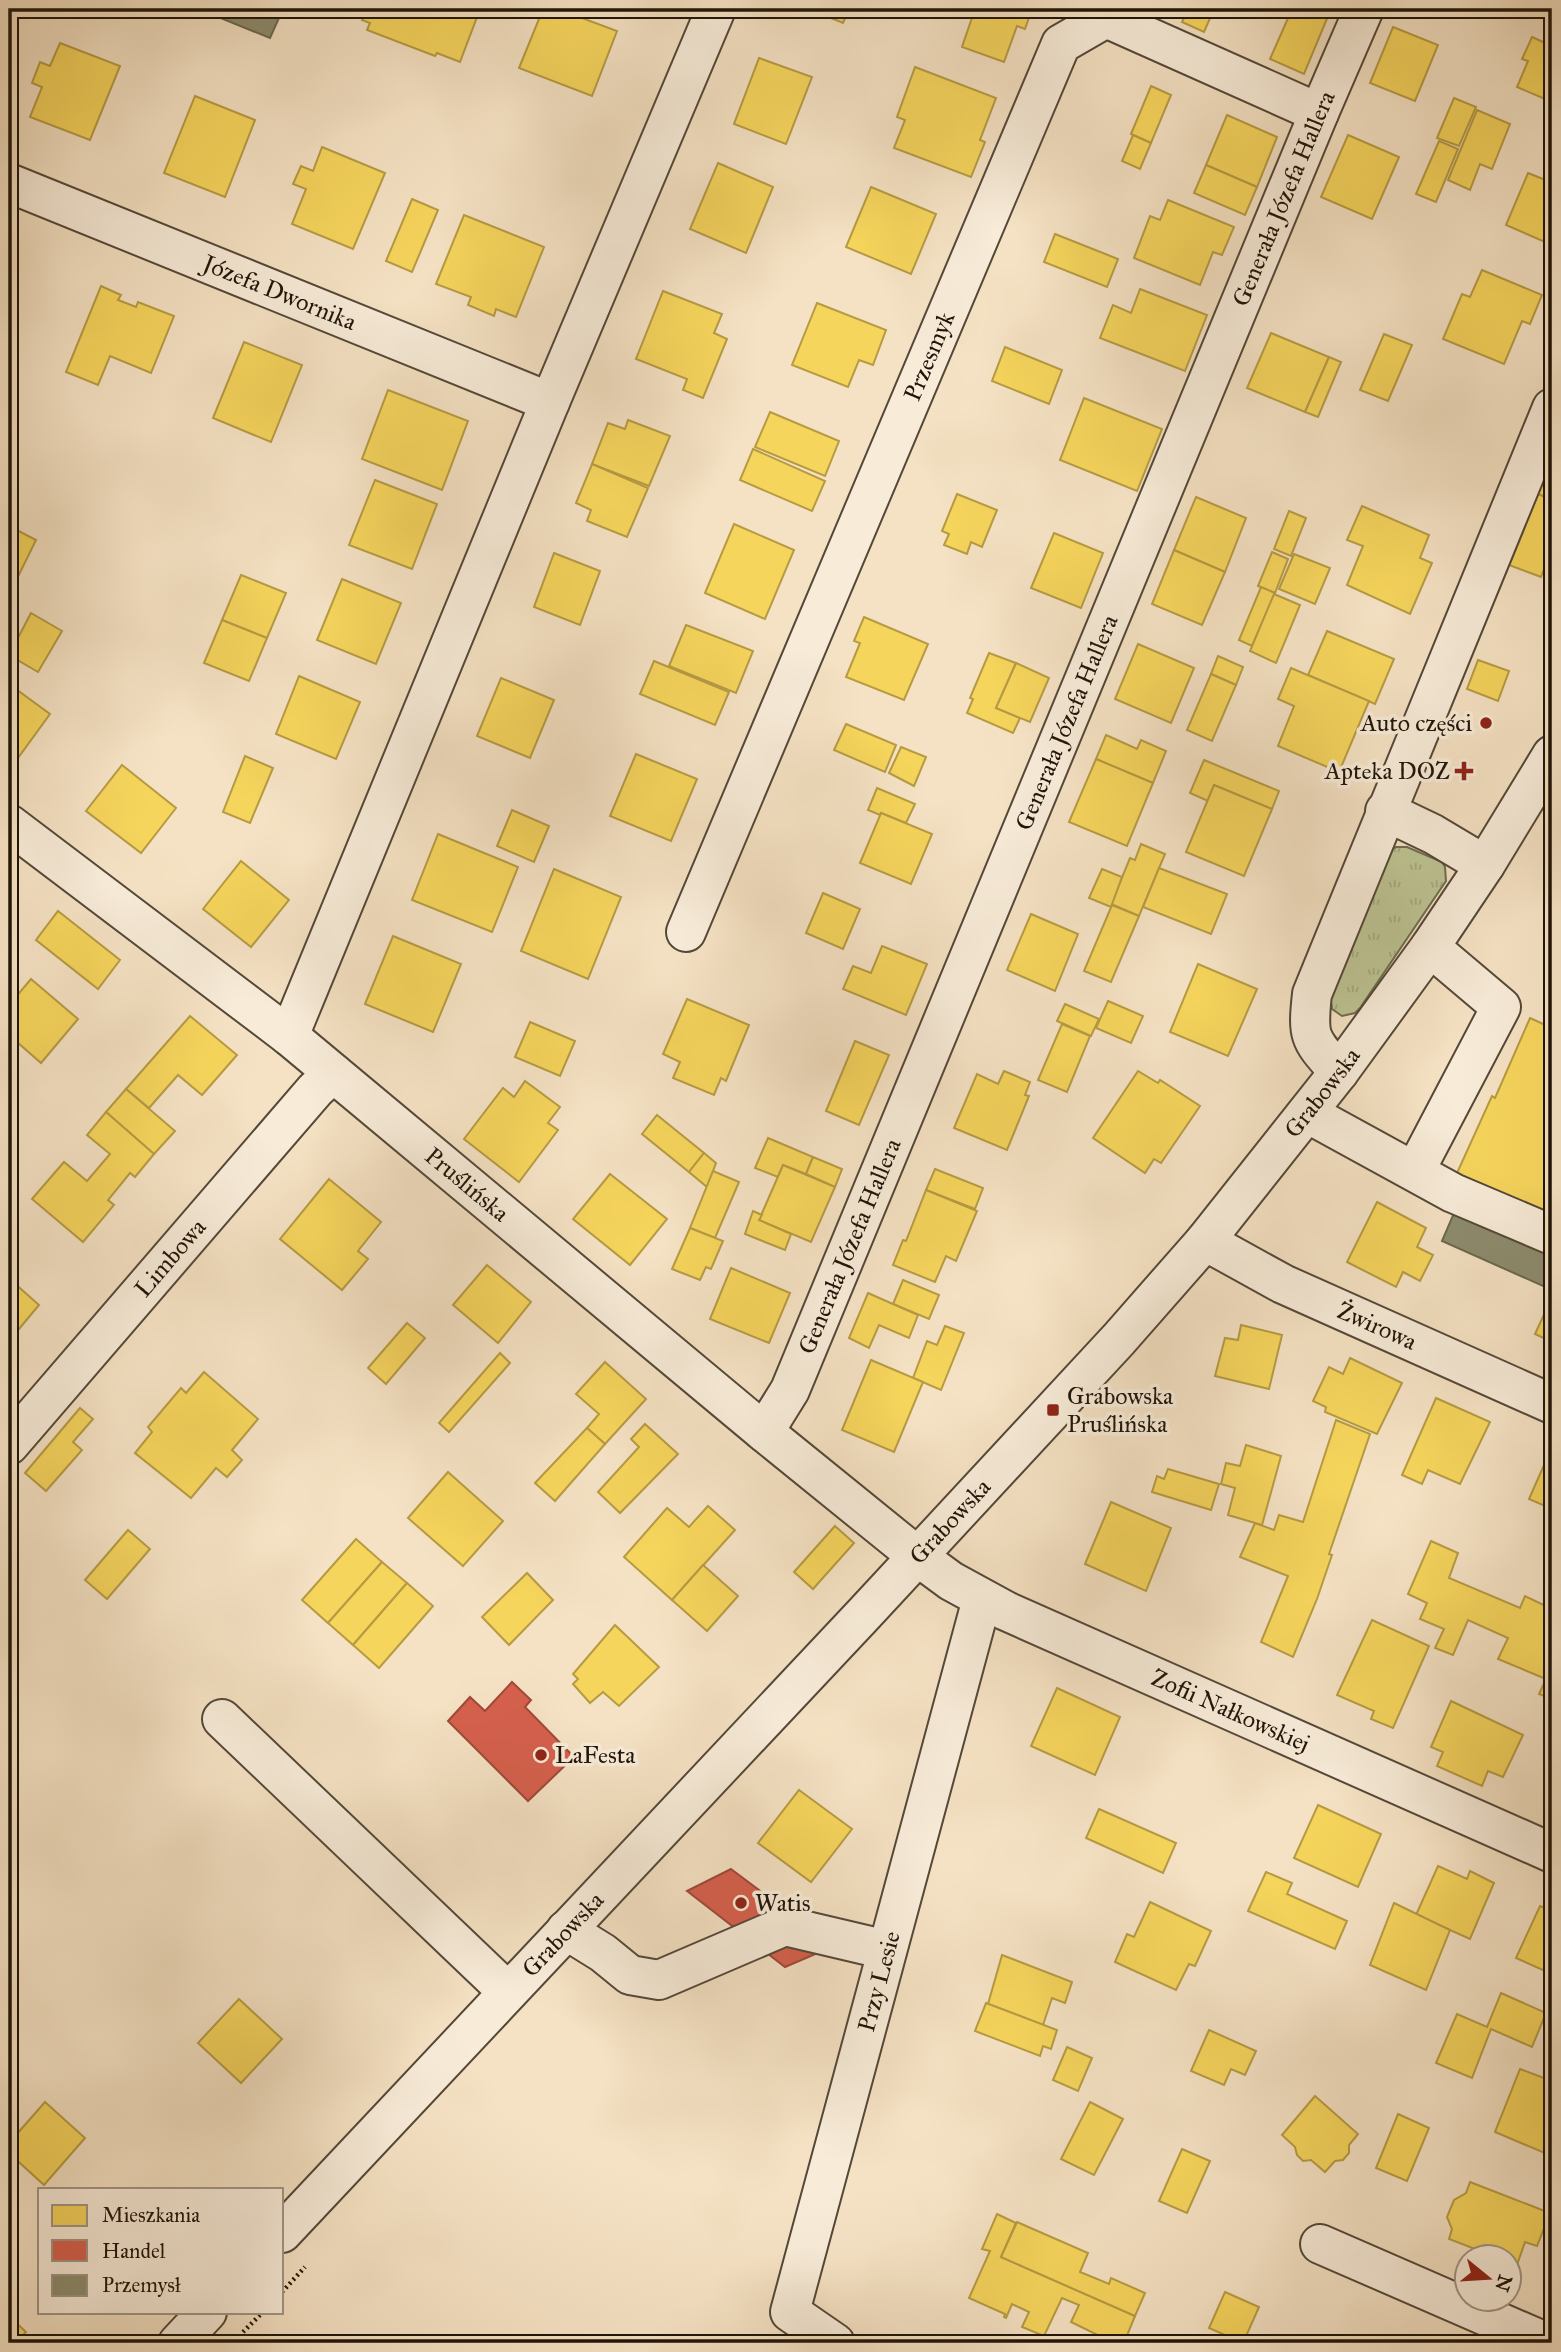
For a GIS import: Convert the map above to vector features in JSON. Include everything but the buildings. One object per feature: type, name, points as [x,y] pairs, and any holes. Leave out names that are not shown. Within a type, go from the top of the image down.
[{"type":"street","points":[[289,1036],[550,402],[716,9]]},
{"type":"street","name":"Generała Józefa Hallera","points":[[764,1432],[790,1390],[1364,9]]},
{"type":"street","name":"Przesmyk","points":[[686,932],[1061,44],[1106,18],[1319,113]]},
{"type":"street","name":"Józefa Dwornika","points":[[9,183],[550,402]]},
{"type":"street","points":[[1339,1072],[1314,1045],[1309,1023],[1312,994],[1552,408]]},
{"type":"street","name":"Grabowska","points":[[284,2231],[1119,1339],[1205,1241],[1339,1072],[1430,947],[1550,762]]},
{"type":"street","points":[[1385,811],[1433,834],[1485,865]]},
{"type":"street","name":"Pruślińska","points":[[9,824],[289,1036],[917,1556]]},
{"type":"street","points":[[1415,1171],[1501,1007],[1430,947]]},
{"type":"street","name":"Limbowa","points":[[9,1445],[306,1100],[333,1073]]},
{"type":"street","points":[[1307,1113],[1452,1192],[1552,1235]]},
{"type":"street","name":"Żwirowa","points":[[1205,1241],[1283,1283],[1552,1404]]},
{"type":"street","name":"Zofii Nałkowskiej","points":[[917,1556],[982,1599],[1552,1853]]},
{"type":"street","name":"Przy Lesie","points":[[835,2343],[786,2328],[982,1599]]},
{"type":"street","points":[[222,1719],[508,1992]]},
{"type":"street","points":[[566,1930],[603,1953],[631,1975],[659,1980],[785,1926],[887,1950]]},
{"type":"street","points":[[1320,2244],[1543,2341],[1552,2337]]},
{"type":"street","points":[[178,2343],[205,2314]]},
{"type":"path","points":[[241,2335],[261,2314]]},
{"type":"green space","points":[[1407,847],[1442,862],[1446,881],[1360,1008],[1355,1013],[1342,1016],[1332,1009],[1330,996],[1390,850]]},
{"type":"place","name":"Auto części","points":[[1486,723]]},
{"type":"place","name":"Apteka DOZ","points":[[1464,771]]},
{"type":"place","name":"Grabowska Pruślińska","points":[[1053,1410]]},
{"type":"place","name":"LaFesta","points":[[541,1755]]},
{"type":"place","name":"Watis","points":[[741,1903]]}]
